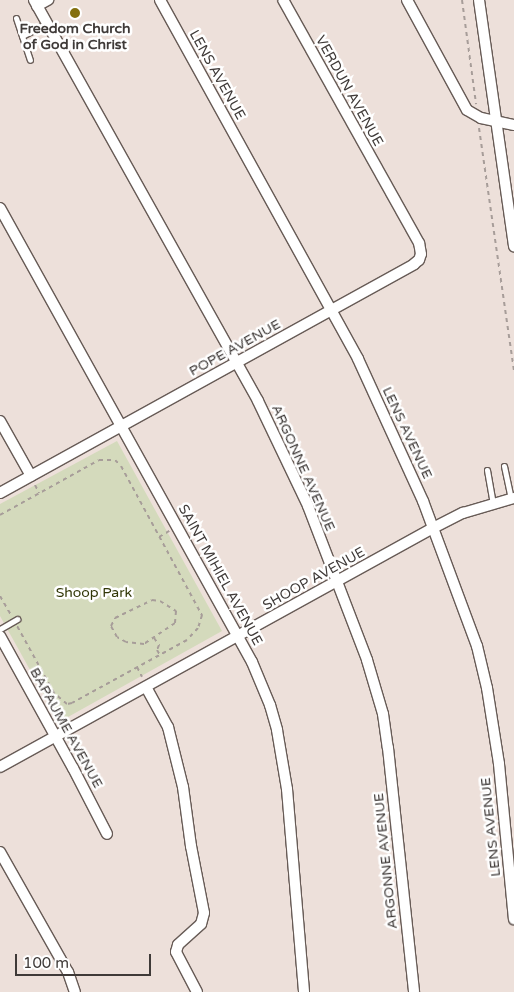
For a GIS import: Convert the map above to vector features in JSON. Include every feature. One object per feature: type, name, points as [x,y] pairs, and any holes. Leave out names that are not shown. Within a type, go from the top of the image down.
[{"type":"street","points":[[36,3],[48,0]]},
{"type":"street","name":"LENS AVENUE","points":[[160,0],[358,359],[423,501],[477,646],[487,688],[499,764],[514,918]]},
{"type":"street","name":"VERDUN AVENUE","points":[[283,0],[392,195]]},
{"type":"street","points":[[407,0],[467,110],[481,118],[514,125]]},
{"type":"street","points":[[479,0],[514,247]]},
{"type":"street","name":"ARGONNE AVENUE","points":[[36,3],[236,363],[282,451],[308,506],[337,581],[367,660],[383,714],[414,992]]},
{"type":"street","name":"POPE AVENUE","points":[[0,493],[414,264],[421,254],[419,243],[392,195]]},
{"type":"street","name":"SAINT MIHIEL AVENUE","points":[[0,208],[5,228],[122,426],[252,662],[270,705],[280,746],[294,866],[304,992]]},
{"type":"street","points":[[0,421],[31,476]]},
{"type":"street","name":"SHOOP AVENUE","points":[[0,767],[433,528],[463,513],[512,499]]},
{"type":"street","name":"BAPAUME AVENUE","points":[[0,636],[56,736],[106,834]]},
{"type":"street","points":[[146,687],[160,709],[174,743],[183,787],[190,842],[204,913],[198,929],[178,944],[176,949],[197,992]]},
{"type":"street","points":[[0,852],[68,972],[75,992]]},
{"type":"lane","points":[[16,18],[30,60]]},
{"type":"lane","points":[[22,36],[47,23]]},
{"type":"lane","points":[[504,466],[512,499]]},
{"type":"lane","points":[[486,470],[493,503]]},
{"type":"lane","points":[[0,629],[16,620]]},
{"type":"path","points":[[462,0],[477,112]]},
{"type":"path","points":[[478,123],[514,370]]},
{"type":"path","points":[[0,515],[99,460],[115,460],[121,466],[202,615],[201,622],[194,635],[72,703],[67,704],[54,693],[16,620],[0,596]]},
{"type":"path","points":[[159,537],[169,531]]},
{"type":"path","points":[[148,600],[160,601],[176,611],[177,617],[175,623],[154,638],[144,644],[126,642],[117,637],[111,624],[115,618],[148,600]]},
{"type":"path","points":[[154,638],[159,645],[157,650],[160,655]]},
{"type":"path","points":[[137,667],[142,677]]},
{"type":"green space","name":"Shoop Park","points":[[117,441],[222,631],[59,722],[0,616],[0,504]]},
{"type":"place","name":"Freedom Church of God in Christ","points":[[75,13]]}]
